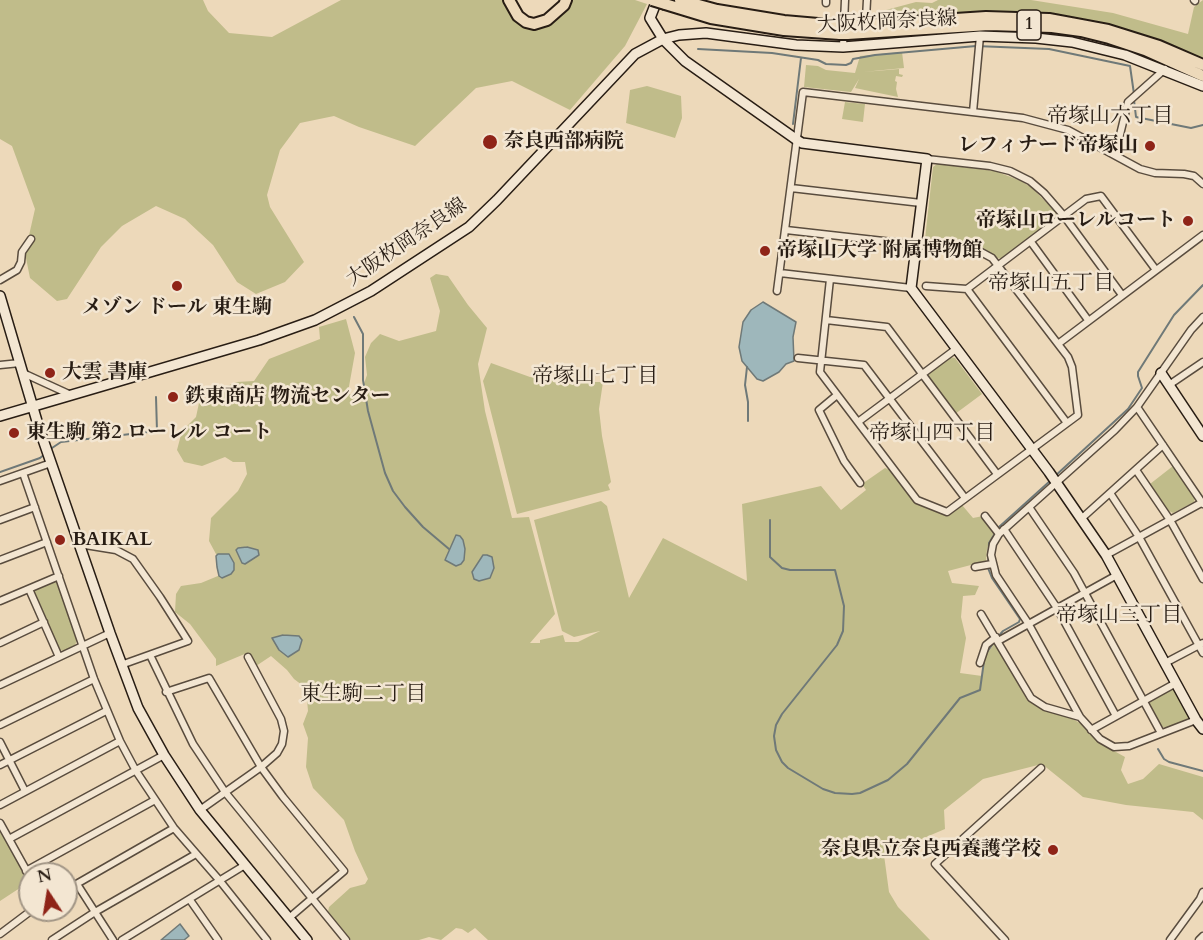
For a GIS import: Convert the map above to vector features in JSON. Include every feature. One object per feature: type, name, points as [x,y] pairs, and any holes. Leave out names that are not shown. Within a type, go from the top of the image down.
[{"type":"main road","points":[[509,0],[518,16],[534,24],[548,20],[564,5],[564,0]]},
{"type":"main road","points":[[517,0],[523,14],[534,19],[546,15],[564,0]]},
{"type":"main road","name":"1","points":[[680,0],[717,10],[844,30],[986,17],[1049,19],[1108,30],[1159,46],[1203,65]]},
{"type":"main road","points":[[693,0],[717,10]]},
{"type":"main road","name":"1","points":[[658,1],[711,18],[784,30],[989,25],[1052,27],[1109,38],[1145,50],[1203,76]]},
{"type":"street","points":[[843,47],[845,0]]},
{"type":"street","points":[[866,20],[867,0]]},
{"type":"street","points":[[658,1],[650,18],[663,39],[685,61],[802,143],[990,166],[1010,171],[1030,182],[1044,193],[1064,216],[1122,295]]},
{"type":"street","name":"大阪枚岡奈良線","points":[[0,416],[259,340],[315,320],[384,284],[469,226],[497,200],[635,54],[663,39],[706,33],[796,45],[843,47],[980,36],[1036,38],[1072,42],[1125,55],[1203,86]]},
{"type":"street","points":[[973,112],[980,36]]},
{"type":"street","points":[[1115,155],[1128,102],[1165,69]]},
{"type":"street","points":[[777,291],[803,92],[1023,118],[1056,126],[1140,169],[1155,173],[1194,176],[1203,184]]},
{"type":"street","points":[[927,159],[911,288],[1032,449],[1106,555],[1203,729]]},
{"type":"street","points":[[791,188],[921,203]]},
{"type":"street","points":[[926,286],[965,291],[1086,199],[1101,196],[1156,270]]},
{"type":"street","points":[[786,230],[981,252],[992,258],[1058,344],[1072,367],[1078,415],[947,512],[917,500],[820,372],[830,279]]},
{"type":"street","points":[[1058,344],[1203,235]]},
{"type":"street","points":[[0,280],[17,270],[22,252],[31,239]]},
{"type":"street","points":[[1030,242],[1089,320]]},
{"type":"street","points":[[780,273],[911,288]]},
{"type":"street","points":[[967,289],[1067,423]]},
{"type":"street","points":[[1,301],[51,463],[138,708],[164,755],[200,810],[307,940]]},
{"type":"street","points":[[1196,720],[1122,747],[1108,744],[1080,717],[1028,623],[996,575],[991,555],[993,544],[1002,532],[1115,430],[1137,407],[1191,330],[1203,317]]},
{"type":"street","points":[[826,320],[887,327],[997,474]]},
{"type":"street","points":[[858,422],[956,349]]},
{"type":"street","points":[[798,358],[864,365],[965,498]]},
{"type":"street","points":[[0,365],[20,363]]},
{"type":"street","points":[[1168,385],[1202,364]]},
{"type":"street","points":[[23,373],[71,395]]},
{"type":"street","points":[[1161,373],[1203,436]]},
{"type":"street","points":[[837,394],[819,410],[844,461],[860,483]]},
{"type":"street","points":[[1106,555],[1203,503],[1137,407]]},
{"type":"street","points":[[1081,519],[1163,445]]},
{"type":"street","points":[[0,481],[51,463]]},
{"type":"street","points":[[1136,470],[1170,520],[1203,579]]},
{"type":"street","points":[[23,473],[94,679],[120,741],[136,771],[174,828],[267,940]]},
{"type":"street","points":[[1110,493],[1139,537],[1201,644],[1203,654]]},
{"type":"street","points":[[0,520],[34,507]]},
{"type":"street","points":[[1029,507],[1085,592],[1161,733]]},
{"type":"street","points":[[985,516],[1002,532],[1057,608],[1116,716]]},
{"type":"street","points":[[0,560],[47,542]]},
{"type":"street","points":[[79,544],[116,550],[132,560],[160,597],[188,641],[121,665]]},
{"type":"street","points":[[975,567],[992,564]]},
{"type":"street","points":[[980,663],[986,645],[1117,575]]},
{"type":"street","points":[[0,601],[59,576]]},
{"type":"street","points":[[29,589],[59,657]]},
{"type":"street","points":[[981,614],[1031,698],[1045,707],[1080,717]]},
{"type":"street","points":[[0,643],[44,622]]},
{"type":"street","points":[[0,685],[110,633]]},
{"type":"street","points":[[1165,663],[1201,644]]},
{"type":"street","points":[[150,654],[166,692],[193,744],[225,792],[346,940]]},
{"type":"street","points":[[200,810],[261,767],[277,753],[282,744],[284,731],[281,719],[248,657]]},
{"type":"street","points":[[166,692],[209,678],[261,767],[344,871],[289,918]]},
{"type":"street","points":[[0,725],[94,679]]},
{"type":"street","points":[[1091,730],[1176,683]]},
{"type":"street","points":[[0,765],[106,711]]},
{"type":"street","points":[[0,805],[120,741]]},
{"type":"street","points":[[0,742],[25,791]]},
{"type":"street","points":[[9,839],[164,755]]},
{"type":"street","points":[[1005,940],[935,864],[1041,768]]},
{"type":"street","points":[[42,862],[155,800]]},
{"type":"street","points":[[0,823],[21,862]]},
{"type":"street","points":[[78,883],[174,828]]},
{"type":"street","points":[[52,940],[95,912],[196,854]]},
{"type":"street","points":[[122,940],[245,865]]},
{"type":"street","points":[[78,886],[113,940]]},
{"type":"street","points":[[1170,940],[1203,892]]},
{"type":"street","points":[[190,900],[218,940]]},
{"type":"street","points":[[0,934],[18,920]]},
{"type":"street","points":[[1199,940],[1203,936]]},
{"type":"shaded area","points":[[0,0],[203,0],[208,11],[229,33],[272,37],[341,0],[505,0],[511,16],[524,25],[542,25],[567,0],[635,0],[647,4],[625,46],[570,110],[512,81],[476,88],[415,146],[334,116],[300,123],[280,150],[267,195],[270,207],[304,262],[285,282],[256,294],[237,282],[213,245],[185,219],[156,206],[122,226],[101,247],[67,299],[57,301],[30,278],[25,253],[35,209],[12,146],[0,139]]},
{"type":"shaded area","points":[[938,0],[1031,0],[1113,13],[1188,34],[1194,7],[1203,0],[1203,60],[1134,32],[1081,19],[996,11],[873,19],[871,14],[916,2],[932,3]]},
{"type":"shaded area","points":[[902,52],[904,68],[863,72],[899,69],[899,74],[903,75],[902,77],[896,76],[898,97],[855,88],[859,79],[851,92],[804,87],[806,65],[855,73],[860,56]]},
{"type":"shaded area","points":[[647,86],[681,96],[682,118],[675,138],[626,123],[630,90]]},
{"type":"shaded area","points":[[845,102],[865,104],[863,122],[842,119]]},
{"type":"shaded area","points":[[937,164],[995,171],[1021,181],[1047,203],[1056,213],[1056,219],[1002,259],[979,249],[928,243],[925,239],[933,167]]},
{"type":"shaded area","points":[[436,274],[448,276],[487,328],[478,364],[485,411],[512,518],[529,517],[555,614],[530,643],[540,643],[540,640],[563,635],[565,642],[578,642],[600,631],[574,637],[562,631],[534,520],[601,501],[607,506],[629,598],[663,538],[747,581],[742,504],[821,486],[841,510],[866,490],[862,484],[885,468],[890,470],[915,503],[947,516],[962,505],[973,518],[983,516],[995,530],[987,549],[986,561],[948,571],[952,583],[979,586],[975,595],[963,596],[961,617],[966,638],[960,673],[982,676],[986,655],[996,644],[1027,700],[1044,709],[1070,717],[1081,724],[1098,742],[1125,757],[1121,770],[1128,784],[1143,779],[1159,764],[1203,777],[1203,820],[1193,812],[1126,805],[1083,797],[1042,764],[983,779],[944,810],[945,829],[884,855],[889,892],[898,907],[930,940],[488,940],[475,928],[468,933],[456,928],[441,940],[429,937],[419,940],[351,940],[328,912],[329,907],[350,888],[365,884],[368,879],[344,820],[313,788],[306,767],[308,738],[303,724],[308,711],[306,688],[271,656],[256,666],[247,653],[216,666],[216,659],[190,624],[175,612],[176,594],[181,586],[201,583],[230,571],[209,541],[211,518],[238,491],[247,474],[245,462],[233,462],[225,457],[202,466],[184,462],[177,450],[182,431],[196,417],[199,403],[210,400],[217,390],[237,382],[254,381],[269,359],[320,339],[319,327],[346,319],[355,353],[348,392],[358,401],[367,375],[365,357],[371,343],[380,334],[399,341],[436,331],[440,311],[430,278]]},
{"type":"shaded area","points":[[950,357],[955,358],[982,394],[955,414],[928,378],[928,373]]},
{"type":"shaded area","points":[[491,363],[530,377],[562,382],[603,382],[599,409],[611,482],[608,485],[610,490],[517,514],[483,381]]},
{"type":"shaded area","points":[[1173,466],[1195,497],[1194,502],[1173,513],[1169,511],[1150,484]]},
{"type":"shaded area","points":[[53,581],[57,583],[77,640],[75,645],[64,651],[60,650],[34,593],[36,589]]},
{"type":"shaded area","points":[[1170,689],[1175,690],[1189,715],[1187,720],[1166,728],[1161,726],[1149,705],[1150,700]]},
{"type":"shaded area","points":[[0,831],[18,863],[18,889],[0,901]]},
{"type":"water","points":[[763,302],[796,322],[793,337],[794,361],[786,364],[779,372],[763,381],[757,379],[742,361],[739,347],[743,322],[751,310]]},
{"type":"water","points":[[456,535],[463,540],[465,549],[464,560],[456,566],[445,560]]},
{"type":"water","points":[[247,547],[258,550],[259,555],[245,564],[242,563],[236,550]]},
{"type":"water","points":[[229,554],[234,563],[234,570],[231,574],[222,578],[219,576],[217,567],[216,556]]},
{"type":"water","points":[[483,555],[492,557],[494,568],[490,578],[479,581],[474,579],[472,572]]},
{"type":"water","points":[[283,635],[299,636],[302,640],[299,650],[288,657],[279,650],[272,638]]},
{"type":"water","points":[[180,924],[189,936],[184,940],[161,940]]},
{"type":"waterway","points":[[698,49],[772,53],[818,60],[826,64],[846,65],[853,59],[875,55],[976,46],[1049,49],[1130,66],[1134,94]]},
{"type":"waterway","points":[[793,124],[801,58]]},
{"type":"waterway","points":[[1134,100],[1136,117],[1191,128],[1203,125]]},
{"type":"waterway","points":[[1054,477],[1128,409],[1142,388],[1138,372],[1174,315],[1203,285]]},
{"type":"waterway","points":[[354,317],[363,334],[363,380],[368,411],[385,473],[393,491],[405,507],[423,527],[449,549]]},
{"type":"waterway","points":[[747,367],[745,385],[748,421]]},
{"type":"waterway","points":[[49,450],[61,442],[157,431],[156,397]]},
{"type":"waterway","points":[[0,472],[40,458],[45,454]]},
{"type":"waterway","points":[[997,638],[1020,619],[992,578],[988,568],[989,543],[999,527],[1050,481]]},
{"type":"waterway","points":[[770,520],[770,557],[782,568],[790,570],[835,570],[844,606],[843,631],[837,645],[782,714],[776,725],[774,736],[776,750],[788,768],[823,789],[835,793],[860,793],[888,780],[907,764],[960,698],[980,690],[984,661]]},
{"type":"waterway","points":[[985,655],[994,642]]},
{"type":"waterway","points":[[1158,749],[1164,759],[1169,762],[1203,771]]},
{"type":"place","name":"奈良西部病院","points":[[490,142]]},
{"type":"place","name":"レフィナード帝塚山","points":[[1150,146]]},
{"type":"place","name":"帝塚山ローレルコート","points":[[1188,221]]},
{"type":"place","name":"帝塚山大学 附属博物館","points":[[765,251]]},
{"type":"place","name":"メゾン ドール 東生駒","points":[[177,286]]},
{"type":"place","name":"大雲 書庫","points":[[50,373]]},
{"type":"place","name":"鉄東商店 物流センター","points":[[173,397]]},
{"type":"place","name":"東生駒 第2 ローレル コート","points":[[14,433]]},
{"type":"place","name":"BAIKAL","points":[[60,540]]},
{"type":"place","name":"奈良県立奈良西養護学校","points":[[1053,850]]},
{"type":"district","name":"帝塚山六丁目","points":[[1110,117]]},
{"type":"district","name":"帝塚山五丁目","points":[[1051,284]]},
{"type":"district","name":"帝塚山七丁目","points":[[595,377]]},
{"type":"district","name":"帝塚山四丁目","points":[[932,434]]},
{"type":"district","name":"帝塚山三丁目","points":[[1119,616]]},
{"type":"district","name":"東生駒二丁目","points":[[363,695]]}]
